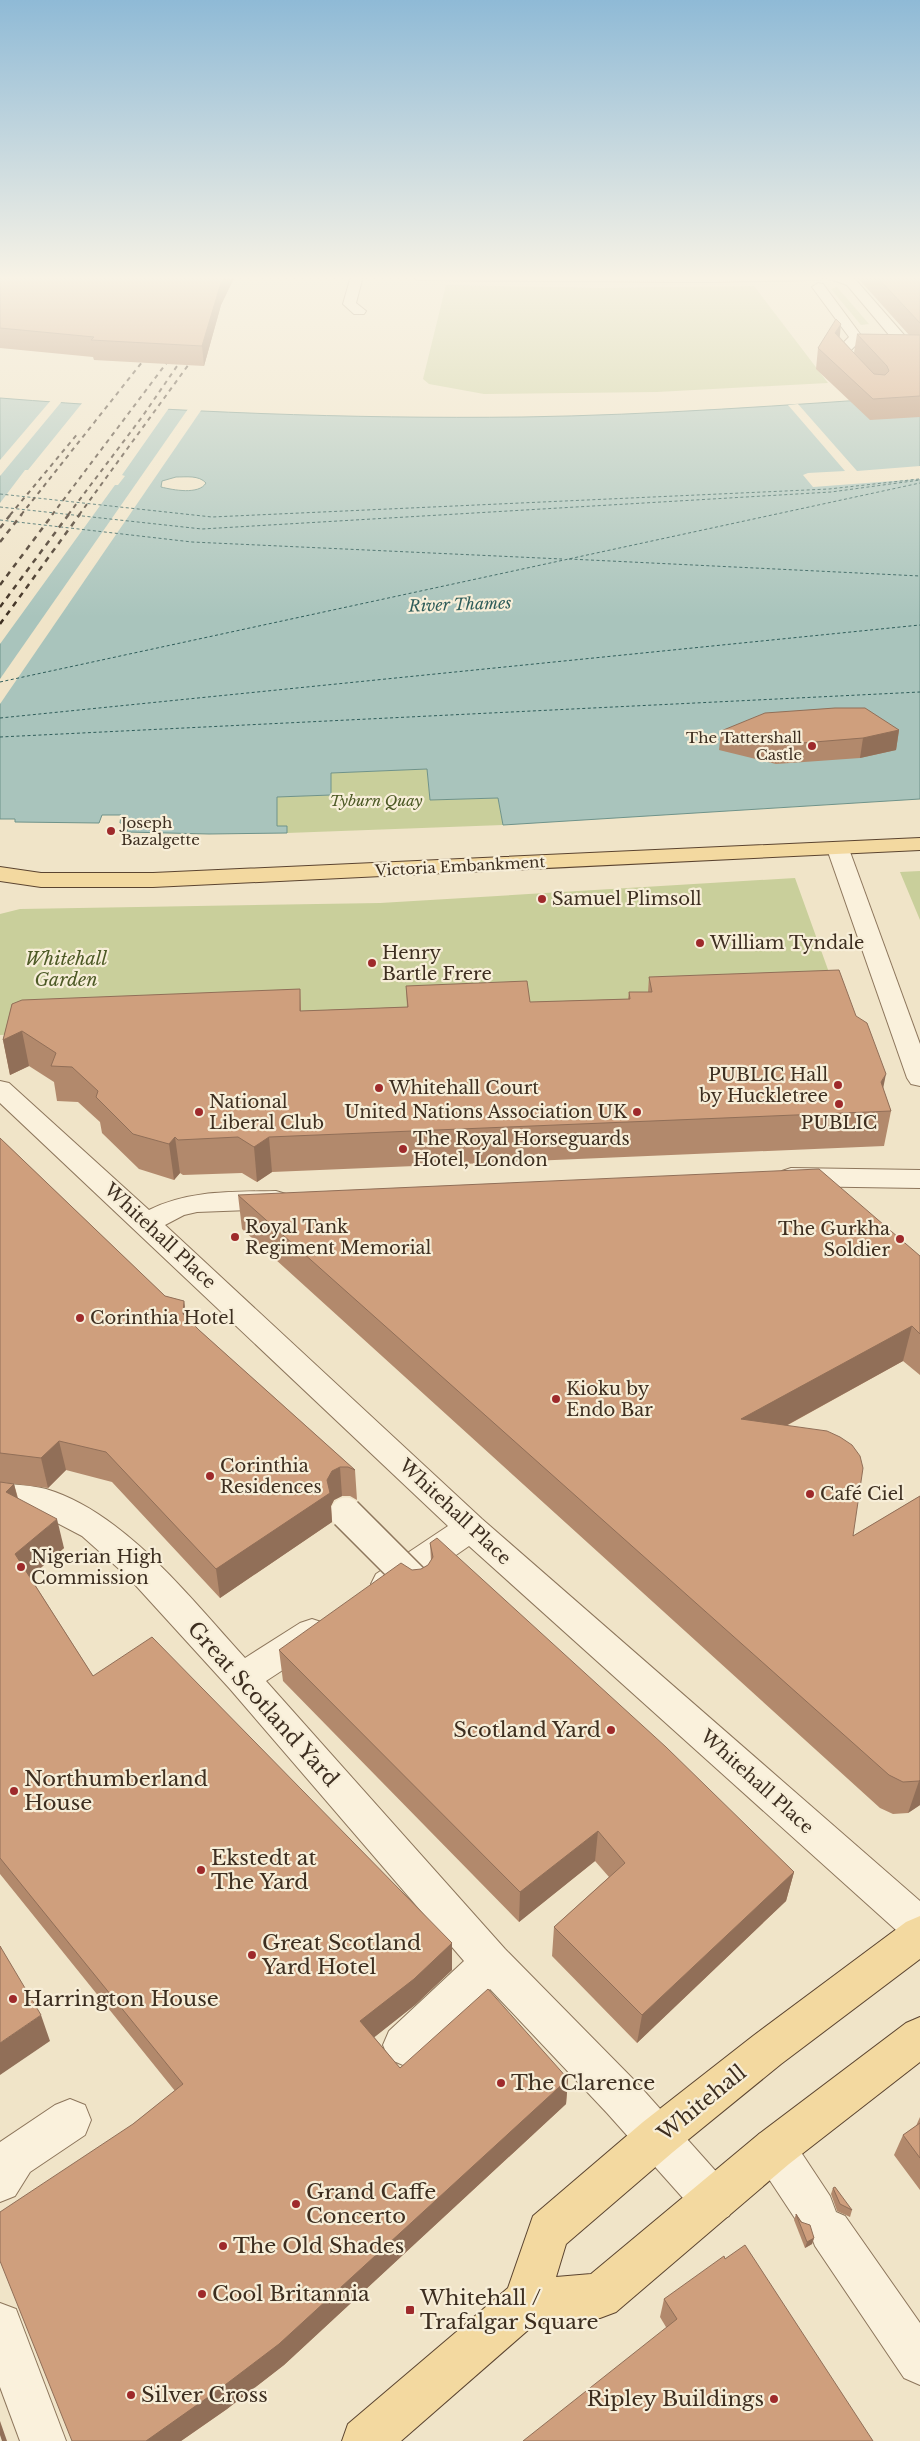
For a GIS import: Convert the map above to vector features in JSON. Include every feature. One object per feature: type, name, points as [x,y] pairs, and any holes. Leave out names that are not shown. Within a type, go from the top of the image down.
[{"type":"main road","name":"Victoria Embankment","points":[[0,874],[41,880],[153,880],[920,844]]},
{"type":"main road","points":[[0,893],[41,880]]},
{"type":"main road","name":"Whitehall","points":[[526,2302],[548,2231],[658,2137],[767,2050],[920,1935]]},
{"type":"main road","points":[[365,2441],[526,2302],[600,2296],[774,2149],[920,2037]]},
{"type":"street","points":[[838,849],[920,1078]]},
{"type":"street","name":"Whitehall Place","points":[[0,1089],[146,1222],[471,1528],[920,1926]]},
{"type":"street","points":[[767,1178],[817,1176],[920,1179]]},
{"type":"street","points":[[146,1222],[177,1207],[197,1203],[304,1198]]},
{"type":"street","name":"Great Scotland Yard","points":[[0,1496],[43,1502],[93,1527],[140,1567],[242,1678],[491,1962],[658,2137],[714,2201]]},
{"type":"street","points":[[346,1513],[417,1584]]},
{"type":"street","points":[[242,1678],[471,1528]]},
{"type":"street","points":[[403,2044],[491,1962]]},
{"type":"street","points":[[0,2181],[15,2157],[70,2120]]},
{"type":"street","points":[[774,2149],[920,2362]]},
{"type":"street","points":[[0,2325],[43,2441]]},
{"type":"green space","points":[[462,390],[697,390],[657,392],[484,394]]},
{"type":"green space","name":"Tyburn Quay","points":[[427,769],[430,800],[498,798],[503,825],[287,833],[286,826],[277,827],[277,797],[331,795],[330,773]]},
{"type":"green space","points":[[920,871],[920,920],[900,872]]},
{"type":"green space","name":"Whitehall Garden","points":[[795,878],[840,1003],[0,1035],[0,914],[20,909],[380,903]]},
{"type":"water","name":"River Thames","points":[[920,396],[920,799],[503,825],[498,798],[430,800],[427,769],[331,773],[331,795],[277,797],[277,826],[287,826],[287,833],[127,832],[130,824],[120,823],[121,815],[102,815],[99,823],[15,822],[15,819],[0,819],[0,398],[261,414],[522,417],[721,409]],"holes":[[[176,477],[196,478],[206,483],[203,487],[192,490],[161,487],[162,481]]]},
{"type":"pier","points":[[52,399],[63,400],[0,476],[0,460]]},
{"type":"pier","points":[[83,402],[169,408],[122,475],[125,476],[118,485],[115,485],[0,644],[0,503],[25,470],[28,470]]},
{"type":"pier","points":[[798,404],[857,471],[920,466],[920,479],[813,487],[803,475],[808,473],[845,471],[788,405]]},
{"type":"pier","points":[[188,409],[202,409],[0,704],[0,679]]},
{"type":"building","points":[[863,390],[920,390],[920,396],[873,399]]},
{"type":"building","points":[[865,708],[899,730],[863,738],[778,745],[721,731],[765,713]]},
{"type":"building","points":[[839,970],[856,1016],[867,1023],[886,1074],[881,1082],[891,1111],[269,1137],[254,1147],[238,1137],[178,1140],[175,1137],[169,1144],[133,1134],[96,1097],[98,1091],[72,1067],[51,1066],[56,1053],[22,1031],[3,1040],[12,1004],[22,1000],[300,989],[300,1011],[408,1007],[406,986],[527,981],[530,1002],[630,999],[629,992],[652,992],[649,977]]},
{"type":"building","points":[[0,1138],[165,1296],[184,1301],[183,1314],[199,1330],[355,1470],[348,1467],[340,1467],[332,1471],[327,1480],[330,1493],[216,1569],[106,1452],[59,1441],[41,1458],[0,1453]]},
{"type":"building","points":[[819,1169],[920,1256],[920,1334],[912,1326],[741,1419],[827,1431],[852,1445],[860,1456],[863,1468],[853,1536],[920,1496],[919,1781],[903,1782],[889,1775],[238,1195]]},
{"type":"building","points":[[0,1482],[14,1484],[6,1492],[57,1519],[15,1554],[93,1676],[152,1637],[452,1943],[414,1979],[360,2021],[400,2068],[488,1989],[568,2079],[279,2344],[146,2441],[72,2441],[0,2261],[0,2212],[133,2124],[183,2084],[0,1858]]},
{"type":"building","points":[[437,1538],[666,1747],[794,1872],[642,2015],[554,1927],[625,1863],[598,1831],[520,1892],[279,1650],[401,1563],[412,1570],[421,1569],[428,1565],[433,1557],[430,1543]]},
{"type":"building","points":[[0,1946],[41,2015],[0,2043]]},
{"type":"building","points":[[920,2123],[920,2158],[903,2135]]},
{"type":"building","points":[[835,2187],[852,2210],[840,2204],[833,2188]]},
{"type":"building","points":[[796,2214],[801,2222],[810,2225],[814,2238],[807,2242]]},
{"type":"building","points":[[745,2245],[873,2441],[523,2441],[677,2319],[664,2299],[724,2256],[725,2259]]},
{"type":"ferry route","points":[[0,494],[212,517],[829,489],[919,479]]},
{"type":"ferry route","points":[[0,507],[202,529],[831,492],[920,480]]},
{"type":"ferry route","points":[[0,682],[920,483]]},
{"type":"ferry route","points":[[0,520],[192,542],[562,559]]},
{"type":"ferry route","points":[[569,559],[920,576]]},
{"type":"ferry route","points":[[0,718],[920,625]]},
{"type":"ferry route","points":[[0,737],[920,692]]},
{"type":"railway","points":[[21,515],[120,390]]},
{"type":"railway","points":[[52,515],[146,390]]},
{"type":"railway","points":[[68,515],[161,390]]},
{"type":"railway","points":[[79,515],[170,390]]},
{"type":"railway","points":[[10,515],[79,432]]},
{"type":"railway","points":[[0,528],[11,514]]},
{"type":"railway","points":[[0,542],[22,514]]},
{"type":"railway","points":[[0,585],[53,514]]},
{"type":"railway","points":[[0,607],[69,514]]},
{"type":"railway","points":[[0,624],[80,514]]},
{"type":"place","name":"The Tattershall Castle","points":[[812,746]]},
{"type":"place","name":"Joseph Bazalgette","points":[[111,831]]},
{"type":"place","name":"Samuel Plimsoll","points":[[542,899]]},
{"type":"place","name":"William Tyndale","points":[[700,943]]},
{"type":"place","name":"Henry Bartle Frere","points":[[372,963]]},
{"type":"place","name":"PUBLIC Hall by Huckletree","points":[[838,1085]]},
{"type":"place","name":"Whitehall Court","points":[[379,1088]]},
{"type":"place","name":"PUBLIC","points":[[839,1104]]},
{"type":"place","name":"National Liberal Club","points":[[199,1112]]},
{"type":"place","name":"United Nations Association UK","points":[[637,1112]]},
{"type":"place","name":"The Royal Horseguards Hotel, London","points":[[403,1149]]},
{"type":"place","name":"Royal Tank Regiment Memorial","points":[[235,1237]]},
{"type":"place","name":"The Gurkha Soldier","points":[[900,1239]]},
{"type":"place","name":"Corinthia Hotel","points":[[80,1318]]},
{"type":"place","name":"Kioku by Endo Bar","points":[[556,1399]]},
{"type":"place","name":"Corinthia Residences","points":[[210,1476]]},
{"type":"place","name":"Café Ciel","points":[[810,1494]]},
{"type":"place","name":"Nigerian High Commission","points":[[21,1567]]},
{"type":"place","name":"Scotland Yard","points":[[611,1730]]},
{"type":"place","name":"Northumberland House","points":[[14,1791]]},
{"type":"place","name":"Ekstedt at The Yard","points":[[201,1870]]},
{"type":"place","name":"Great Scotland Yard Hotel","points":[[252,1955]]},
{"type":"place","name":"Harrington House","points":[[13,1999]]},
{"type":"place","name":"The Clarence","points":[[501,2083]]},
{"type":"place","name":"Grand Caffe Concerto","points":[[296,2204]]},
{"type":"place","name":"The Old Shades","points":[[223,2246]]},
{"type":"place","name":"Cool Britannia","points":[[202,2294]]},
{"type":"place","name":"Whitehall / Trafalgar Square","points":[[410,2310]]},
{"type":"place","name":"Silver Cross","points":[[131,2395]]},
{"type":"place","name":"Ripley Buildings","points":[[774,2399]]}]
